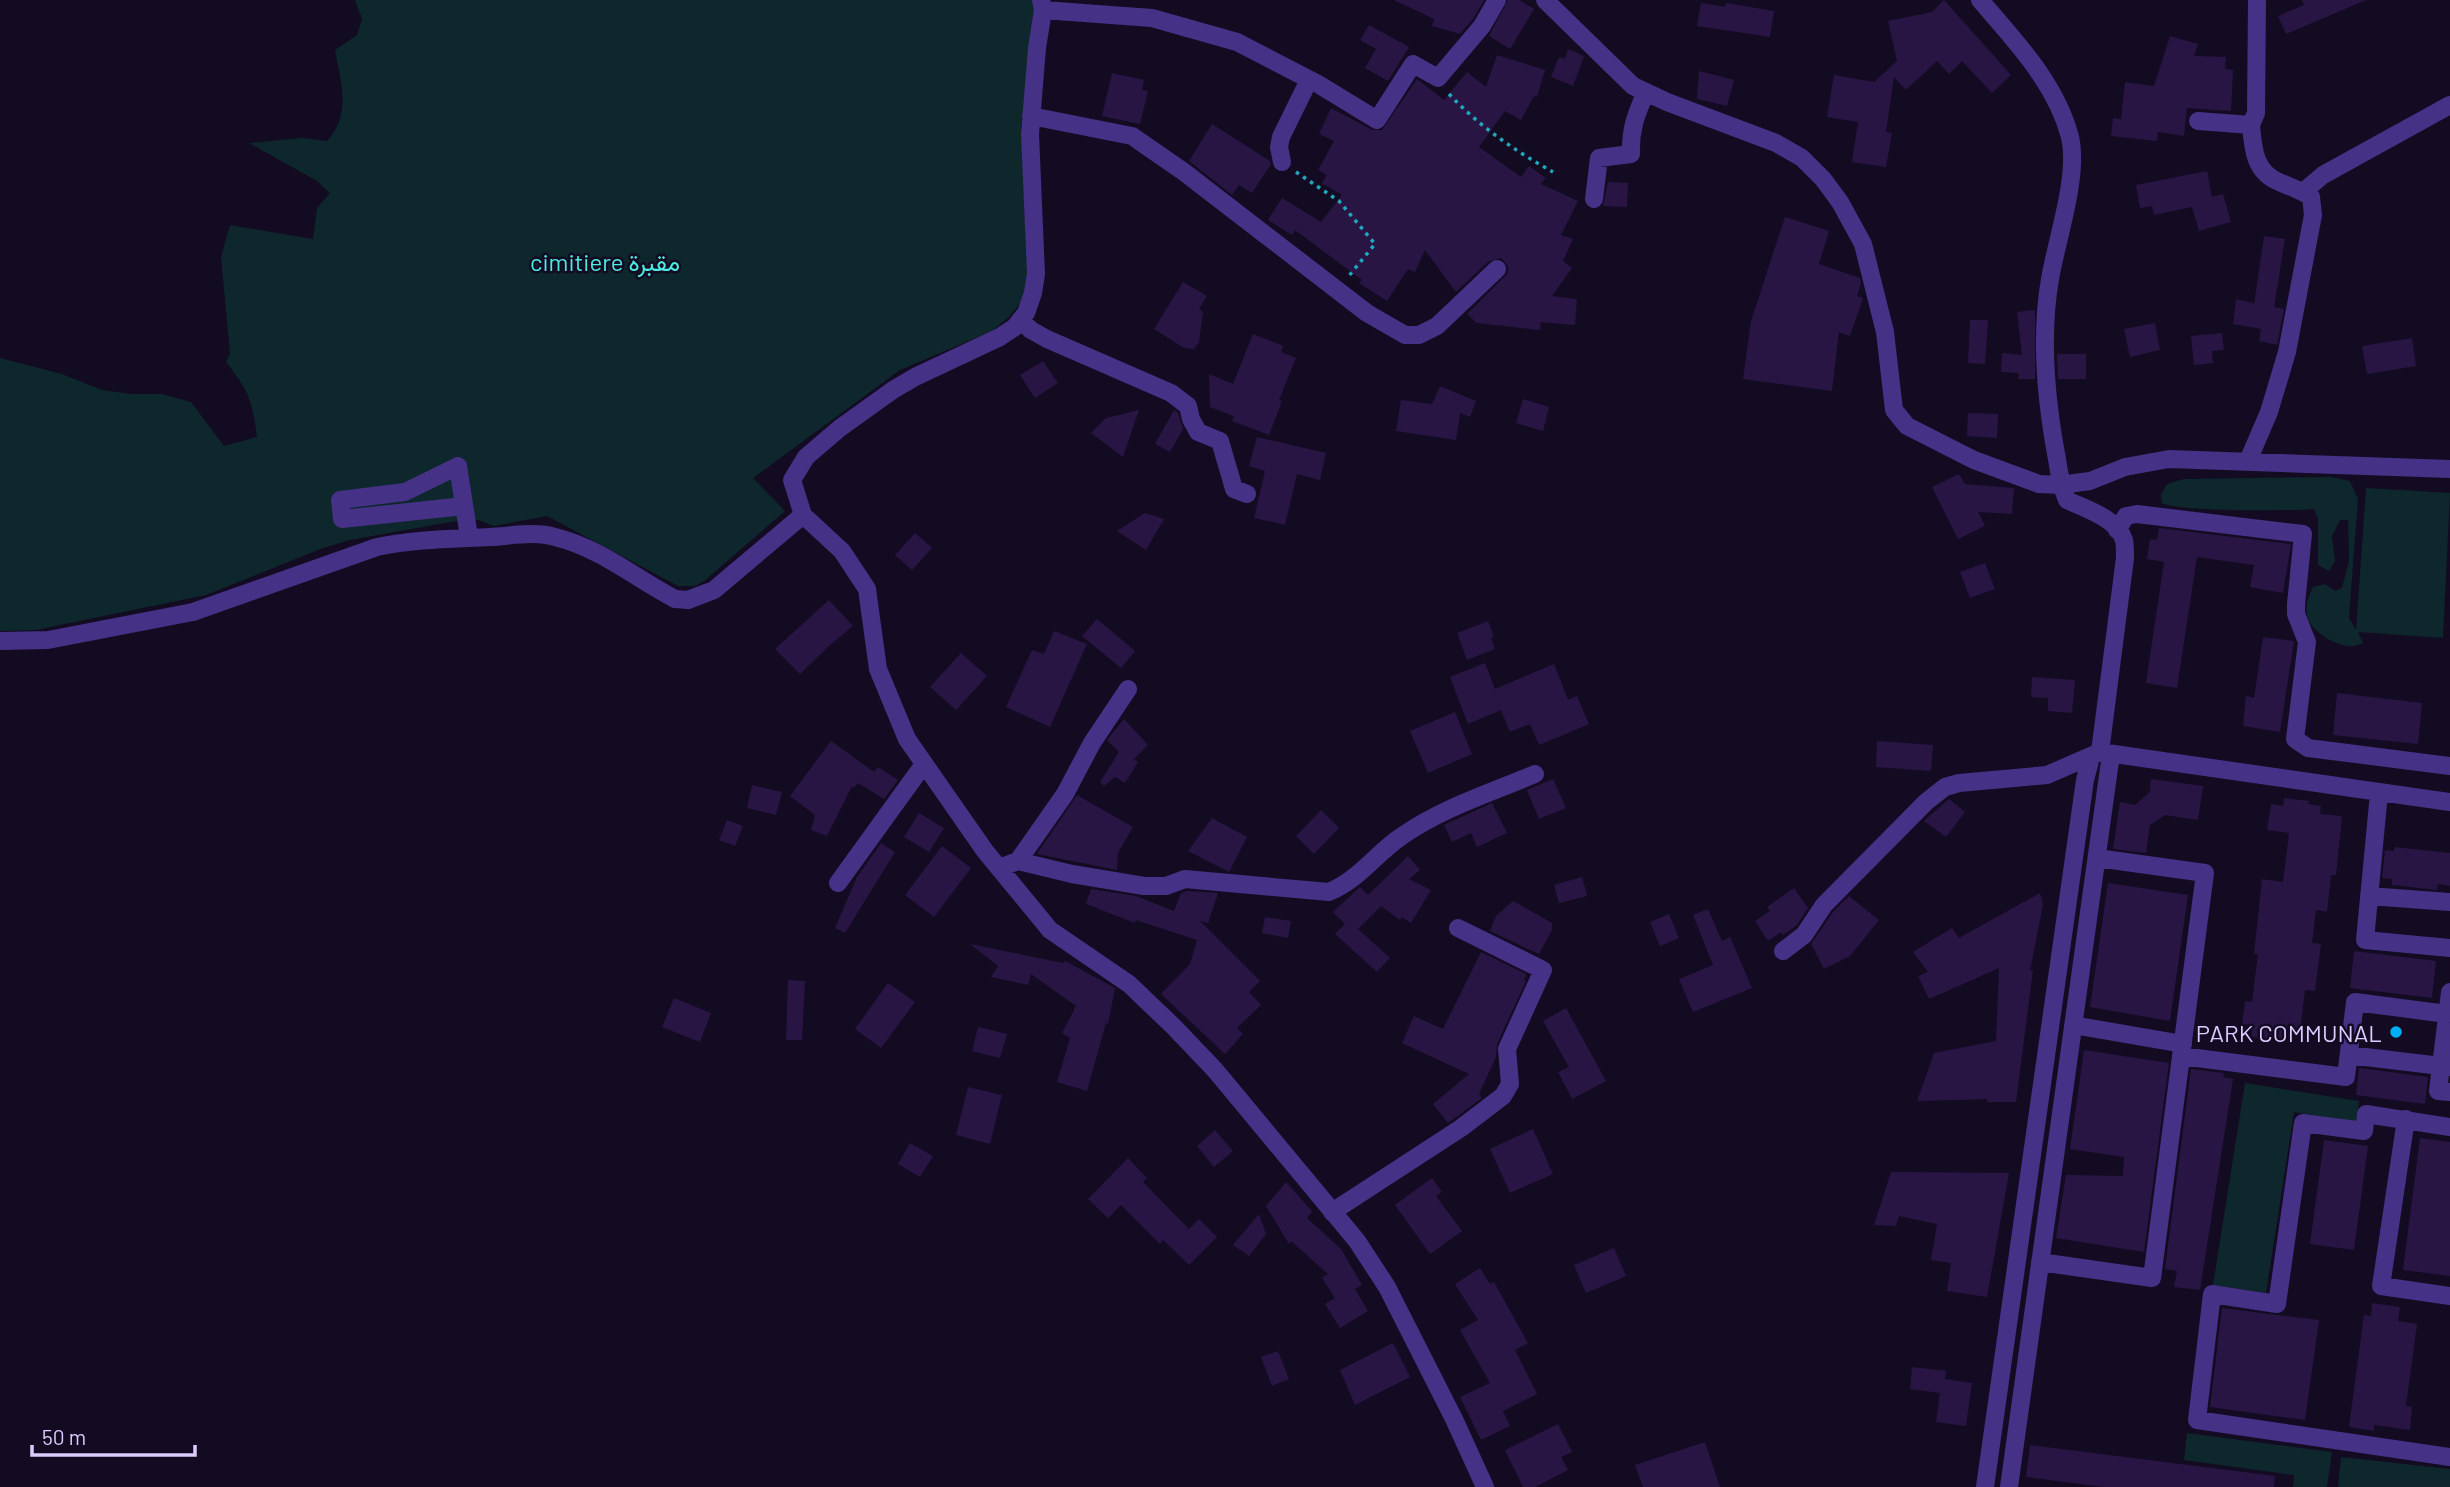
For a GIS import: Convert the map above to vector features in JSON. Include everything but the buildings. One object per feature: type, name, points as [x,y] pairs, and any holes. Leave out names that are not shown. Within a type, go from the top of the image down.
[{"type":"street","points":[[1485,1487],[1387,1287],[1357,1241],[1215,1070],[1174,1027],[1129,984],[1050,930],[999,868],[924,764],[907,739],[878,669],[867,589],[842,551],[803,515],[792,480],[806,457],[840,428],[915,377],[1000,337],[1026,313],[1036,274],[1031,183],[1031,116],[1042,5],[1152,18],[1237,42],[1377,120],[1413,64],[1438,78],[1482,26],[1497,0]]},
{"type":"street","points":[[1545,0],[1633,86],[1667,103],[1776,143],[1802,158],[1823,178],[1863,244],[1885,332],[1894,410],[1907,426],[1974,460],[2039,484],[2060,485],[2090,481],[2125,467],[2169,459],[2450,470]]},
{"type":"street","points":[[1980,0],[2028,55],[2064,117],[2071,140],[2072,165],[2046,312],[2052,438],[2060,485],[2067,500],[2102,516],[2118,530],[2124,540],[2125,558],[2101,754],[2097,858],[2009,1487]]},
{"type":"street","points":[[2248,461],[2269,412],[2290,338],[2313,215],[2311,197],[2276,181],[2262,171],[2254,153],[2251,124],[2256,113],[2256,0]]},
{"type":"street","points":[[1282,162],[1279,147],[1281,137],[1309,80]]},
{"type":"street","points":[[1594,199],[1599,158],[1631,154],[1630,134],[1633,120],[1646,92]]},
{"type":"street","points":[[2303,192],[2323,175],[2450,104]]},
{"type":"street","points":[[1031,116],[1132,136],[1184,172],[1390,328],[1405,335],[1419,335],[1437,326],[1497,269]]},
{"type":"street","points":[[2198,121],[2251,124]]},
{"type":"street","points":[[1020,320],[1047,339],[1171,393],[1188,405],[1198,432],[1220,441],[1234,489],[1247,494]]},
{"type":"street","points":[[464,506],[342,519],[340,500],[405,492],[458,466],[469,537]]},
{"type":"street","points":[[2118,530],[2126,516],[2137,514],[2303,534],[2296,614],[2308,642],[2295,739],[2308,748],[2450,766]]},
{"type":"street","points":[[0,641],[48,640],[192,612],[377,547],[469,537],[553,536],[596,552],[675,599],[688,600],[714,590],[803,515]]},
{"type":"street","points":[[1018,861],[1065,794],[1093,743],[1128,689]]},
{"type":"street","points":[[1985,1487],[2085,780],[2101,754]]},
{"type":"street","points":[[1783,951],[1804,935],[1824,905],[1926,802],[1945,787],[1959,783],[2047,775],[2101,754],[2450,802]]},
{"type":"street","points":[[838,883],[924,764]]},
{"type":"street","points":[[999,868],[1018,861],[1072,874],[1144,886],[1166,886],[1185,879],[1329,892],[1347,885],[1403,834],[1446,811],[1535,774]]},
{"type":"street","points":[[2379,793],[2365,940],[2450,948]]},
{"type":"street","points":[[2040,1262],[2152,1278],[2205,873],[2097,858]]},
{"type":"street","points":[[2369,895],[2450,902]]},
{"type":"street","points":[[1332,1212],[1461,1128],[1503,1096],[1510,1084],[1507,1049],[1543,970],[1458,928]]},
{"type":"street","points":[[2450,992],[2445,1067],[2438,1091],[2450,1092]]},
{"type":"street","points":[[2073,1025],[2182,1050],[2346,1077],[2355,1002],[2447,1014]]},
{"type":"street","points":[[2349,1055],[2445,1067]]},
{"type":"street","points":[[2450,1127],[2366,1114],[2364,1132],[2303,1123],[2277,1304],[2212,1294],[2197,1420],[2450,1457]]},
{"type":"street","points":[[2406,1119],[2381,1286],[2450,1296]]},
{"type":"path","points":[[1438,78],[1443,88],[1466,113],[1520,154],[1553,172]]},
{"type":"path","points":[[1282,162],[1339,201],[1375,244],[1338,289]]},
{"type":"green space","name":"cimitiere مقبرة","points":[[355,0],[1033,0],[1035,9],[1021,127],[1028,293],[1009,317],[992,331],[900,370],[753,478],[785,511],[695,586],[678,586],[547,516],[494,526],[478,520],[456,521],[350,540],[323,548],[206,595],[36,630],[0,631],[0,358],[62,374],[102,390],[162,394],[191,402],[224,446],[257,437],[248,396],[226,362],[230,353],[221,257],[230,225],[313,239],[317,208],[330,193],[317,181],[249,143],[302,138],[327,141],[340,120],[342,109],[342,86],[335,50],[357,35],[362,19]]},
{"type":"green space","points":[[2331,477],[2350,481],[2358,499],[2349,618],[2356,630],[2366,488],[2450,493],[2443,638],[2358,632],[2363,643],[2346,646],[2325,637],[2313,627],[2307,611],[2313,587],[2325,584],[2335,591],[2342,588],[2349,561],[2348,520],[2340,520],[2332,536],[2335,561],[2329,571],[2318,565],[2318,519],[2314,509],[2211,509],[2162,503],[2161,495],[2167,484],[2184,479]]},
{"type":"green space","points":[[2245,1083],[2359,1101],[2356,1122],[2294,1112],[2266,1293],[2213,1285]]},
{"type":"green space","points":[[2187,1433],[2332,1452],[2327,1487],[2293,1487],[2294,1475],[2184,1460]]},
{"type":"green space","points":[[2341,1457],[2450,1469],[2450,1487],[2338,1487]]},
{"type":"place","name":"PARK COMMUNAL","points":[[2396,1032]]}]
